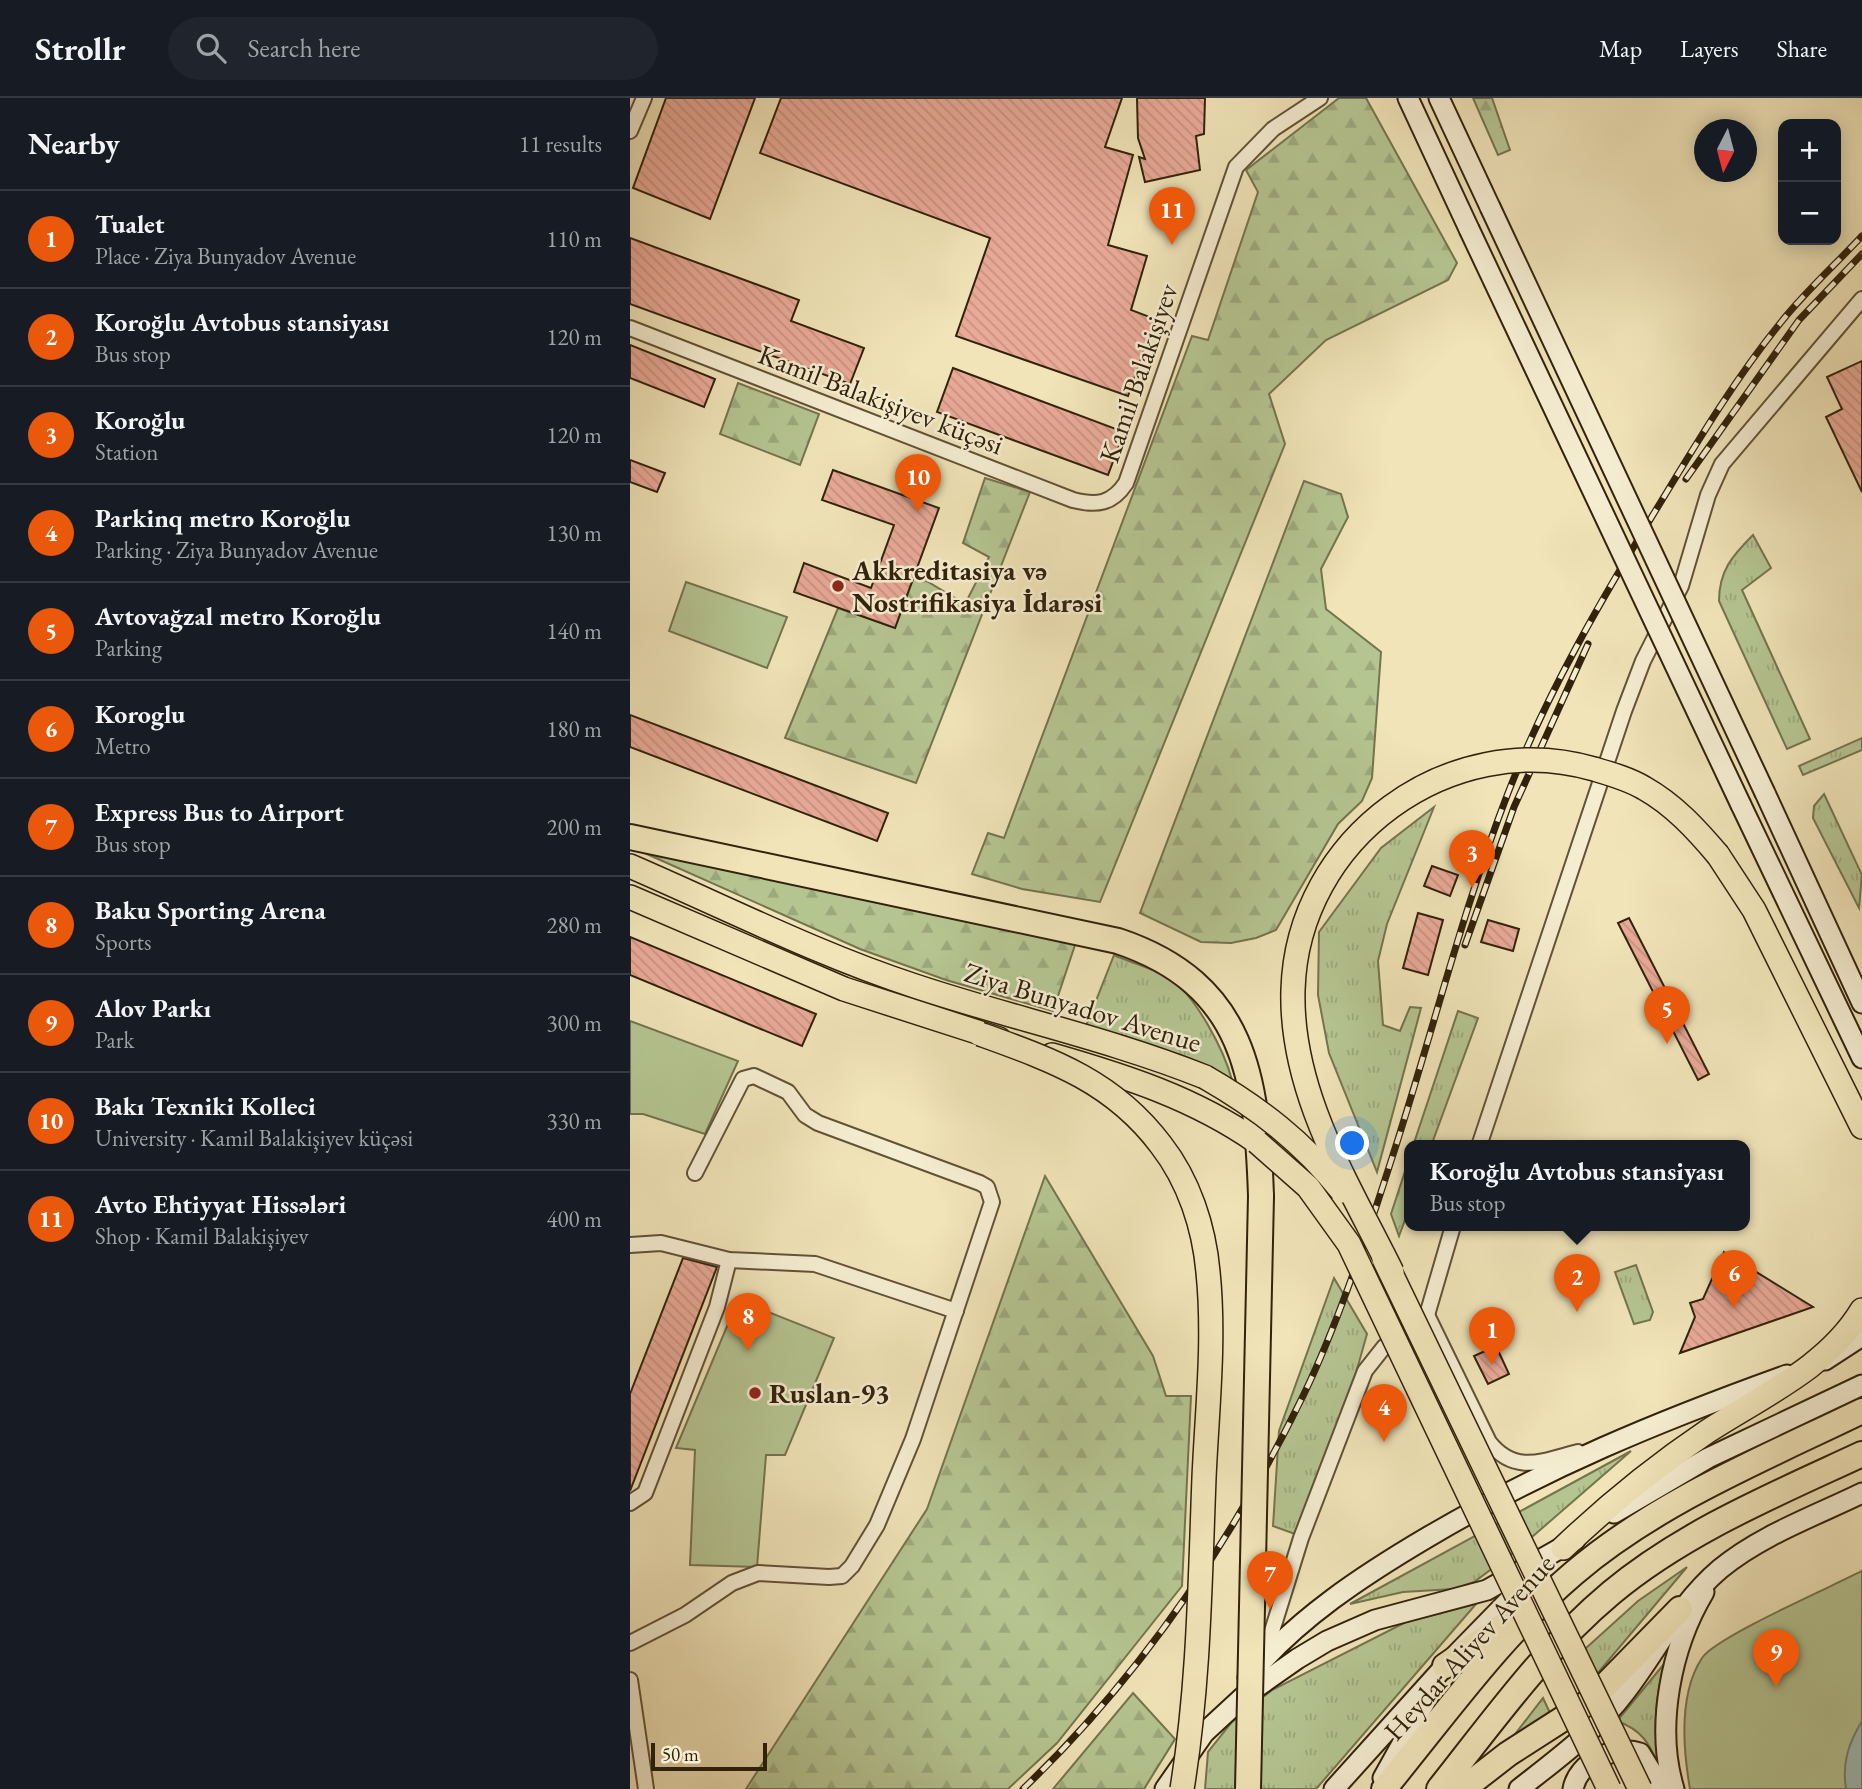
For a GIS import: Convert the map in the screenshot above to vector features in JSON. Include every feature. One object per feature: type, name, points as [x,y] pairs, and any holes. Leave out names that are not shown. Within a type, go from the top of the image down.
[{"type":"highway","points":[[630,837],[1118,941],[1160,958],[1202,990],[1216,1006],[1233,1033],[1248,1067],[1258,1116],[1261,1196],[1248,1789]]},
{"type":"highway","name":"Heydar Aliyev Avenue","points":[[1384,1789],[1495,1657],[1562,1584],[1608,1548],[1696,1493],[1862,1411]]},
{"type":"highway","points":[[1439,1789],[1551,1650],[1612,1592],[1709,1528],[1862,1454]]},
{"type":"highway","points":[[1445,1666],[1562,1584]]},
{"type":"highway","points":[[1463,1789],[1508,1754],[1589,1702],[1680,1609]]},
{"type":"main road","points":[[1408,98],[1862,1058]]},
{"type":"main road","points":[[1439,98],[1862,1003]]},
{"type":"main road","points":[[1392,1272],[1323,1132],[1297,1053],[1293,988],[1296,961],[1315,900],[1340,855],[1383,811],[1421,785],[1483,764],[1555,761],[1584,766],[1642,787],[1693,825],[1718,855],[1754,910],[1862,1127]]},
{"type":"main road","name":"Ziya Bunyadov Avenue","points":[[630,866],[855,965],[936,993],[1166,1061],[1223,1087],[1278,1124],[1315,1158],[1344,1194],[1392,1272],[1640,1789]]},
{"type":"main road","name":"Ziya Bunyadov Avenue","points":[[630,897],[844,989],[980,1034],[1140,1081],[1195,1104],[1257,1142],[1308,1187],[1349,1244],[1609,1789]]},
{"type":"main road","points":[[980,1034],[1041,1056],[1101,1086],[1141,1120],[1162,1146],[1190,1196],[1201,1230],[1210,1300],[1191,1789]]},
{"type":"main road","points":[[1165,1789],[1204,1733],[1264,1658],[1291,1630],[1397,1555],[1520,1485],[1603,1445],[1807,1368],[1832,1348],[1862,1310]]},
{"type":"main road","points":[[1334,1789],[1445,1666],[1563,1548],[1626,1491],[1660,1465],[1807,1368],[1862,1336]]},
{"type":"main road","points":[[1204,1733],[1243,1697],[1327,1641],[1375,1620],[1487,1590],[1563,1548],[1679,1474],[1862,1385]]},
{"type":"main road","points":[[1519,1789],[1610,1710],[1640,1672],[1680,1609],[1716,1573],[1764,1540],[1862,1493]]},
{"type":"main road","points":[[1674,1789],[1666,1733],[1674,1672],[1690,1621],[1716,1573]]},
{"type":"main road","points":[[1377,1789],[1445,1666]]},
{"type":"main road","points":[[1182,1789],[1195,1701]]},
{"type":"main road","points":[[1573,1789],[1579,1774],[1587,1766],[1620,1750],[1640,1753],[1662,1789]]},
{"type":"street","points":[[630,131],[643,98]]},
{"type":"street","name":"Kamil Balakişiyev","points":[[1115,497],[1126,483],[1236,167],[1273,129],[1320,98]]},
{"type":"street","points":[[1481,1140],[1624,711],[1646,655],[1681,586],[1715,476],[1735,446],[1862,299]]},
{"type":"street","name":"Kamil Balakişiyev küçəsi","points":[[630,328],[1073,500],[1090,504],[1104,503],[1115,497]]},
{"type":"street","points":[[630,1643],[685,1615],[732,1583],[758,1573],[842,1576],[852,1566],[877,1525],[913,1440],[991,1210],[991,1195],[987,1187],[818,1123],[805,1115],[788,1091],[775,1083],[748,1076],[695,1173]]},
{"type":"street","points":[[1264,1658],[1301,1538],[1365,1371],[1384,1347],[1427,1315],[1452,1231]]},
{"type":"street","points":[[630,1245],[679,1245],[729,1260],[815,1264],[956,1311]]},
{"type":"street","points":[[630,1503],[645,1493],[717,1307],[729,1260]]},
{"type":"street","points":[[1427,1315],[1489,1443],[1498,1454],[1509,1461],[1537,1462],[1603,1445]]},
{"type":"street","points":[[630,1680],[646,1789]]},
{"type":"green space","points":[[1339,98],[1366,98],[1457,263],[1448,280],[1326,340],[1269,394],[1285,444],[1100,902],[1022,889],[972,874],[988,833],[1004,838],[1192,336],[1208,340],[1258,192],[1246,170]]},
{"type":"green space","points":[[1473,98],[1492,98],[1510,150],[1498,155]]},
{"type":"green space","points":[[738,383],[819,414],[800,465],[720,434]]},
{"type":"green space","points":[[985,478],[1030,492],[916,783],[785,738],[838,608],[895,628],[915,574],[965,604],[989,557],[963,543]]},
{"type":"green space","points":[[1304,481],[1341,494],[1348,517],[1321,569],[1326,609],[1381,652],[1372,778],[1362,801],[1338,824],[1276,930],[1256,938],[1231,943],[1201,942],[1140,913]]},
{"type":"green space","points":[[1753,535],[1771,568],[1742,590],[1810,739],[1787,749],[1719,601],[1724,572]]},
{"type":"green space","points":[[686,582],[787,617],[767,668],[669,631]]},
{"type":"green space","points":[[1862,738],[1862,750],[1803,775],[1799,766]]},
{"type":"green space","points":[[1824,794],[1862,875],[1859,908],[1813,818],[1814,806]]},
{"type":"green space","points":[[1434,807],[1387,924],[1378,961],[1383,1025],[1400,1031],[1410,1007],[1421,1008],[1377,1172],[1329,1053],[1318,995],[1319,932],[1381,848]]},
{"type":"green space","points":[[640,851],[1076,942],[1053,1011],[946,980],[860,949]]},
{"type":"green space","points":[[1114,955],[1157,972],[1180,987],[1208,1025],[1223,1054],[1232,1080],[1183,1056],[1086,1026]]},
{"type":"green space","points":[[1458,1011],[1478,1018],[1433,1140],[1415,1140]]},
{"type":"green space","points":[[630,1021],[738,1061],[705,1134],[643,1114],[630,1114]]},
{"type":"green space","points":[[1404,1174],[1404,1222],[1399,1236],[1391,1214]]},
{"type":"green space","points":[[1045,1176],[1153,1356],[1166,1396],[1191,1396],[1182,1586],[1057,1743],[1008,1789],[746,1789],[927,1509]]},
{"type":"green space","points":[[1636,1265],[1653,1312],[1650,1320],[1634,1324],[1615,1272]]},
{"type":"green space","points":[[1334,1278],[1367,1334],[1356,1373],[1295,1534],[1273,1526],[1279,1431]]},
{"type":"green space","name":"Ruslan-93","points":[[738,1300],[834,1338],[785,1455],[766,1455],[757,1567],[690,1565],[695,1450],[676,1448]]},
{"type":"green space","points":[[1631,1451],[1517,1550],[1474,1582],[1454,1589],[1403,1592],[1350,1604]]},
{"type":"green space","points":[[1687,1567],[1597,1674],[1585,1649],[1638,1601]]},
{"type":"green space","points":[[1862,1571],[1862,1789],[1690,1789],[1685,1739],[1686,1704],[1689,1688],[1702,1658],[1751,1625]]},
{"type":"green space","points":[[1476,1604],[1316,1789],[1205,1789],[1208,1752],[1232,1722],[1272,1690],[1406,1622]]},
{"type":"green space","points":[[1664,1664],[1656,1715],[1659,1766],[1644,1738],[1617,1721]]},
{"type":"green space","points":[[1133,1693],[1175,1739],[1144,1789],[1053,1789]]},
{"type":"green space","points":[[1543,1698],[1550,1713],[1512,1738]]},
{"type":"water","points":[[1862,1721],[1862,1789],[1846,1789],[1847,1754]]},
{"type":"building","points":[[666,98],[755,98],[710,219],[633,188]]},
{"type":"building","points":[[781,98],[1122,98],[1105,147],[1133,155],[1108,245],[1147,256],[1131,310],[1155,319],[1128,396],[956,336],[990,238],[760,153]]},
{"type":"building","points":[[1137,98],[1205,98],[1204,134],[1196,136],[1200,170],[1145,182],[1139,157],[1145,159],[1138,138]]},
{"type":"building","points":[[630,238],[799,300],[791,321],[864,348],[850,384],[630,304]]},
{"type":"building","points":[[630,345],[715,379],[704,407],[630,378]]},
{"type":"building","points":[[1862,361],[1862,492],[1826,417],[1842,409],[1827,377]]},
{"type":"building","points":[[953,368],[1124,432],[1108,475],[937,412]]},
{"type":"building","points":[[630,460],[665,473],[657,492],[630,482]]},
{"type":"building","points":[[833,470],[939,508],[895,628],[794,592],[804,563],[871,588],[894,525],[822,500]]},
{"type":"building","points":[[630,715],[888,813],[877,841],[630,747]]},
{"type":"building","points":[[1432,866],[1458,875],[1450,896],[1424,886]]},
{"type":"building","points":[[1418,913],[1443,920],[1428,975],[1403,968]]},
{"type":"building","points":[[1629,918],[1709,1074],[1698,1080],[1618,923]]},
{"type":"building","points":[[1488,920],[1519,929],[1513,951],[1481,942]]},
{"type":"building","points":[[630,937],[816,1014],[802,1046],[630,975]]},
{"type":"building","points":[[1724,1252],[1813,1307],[1680,1353],[1695,1317],[1690,1303],[1703,1299]]},
{"type":"building","points":[[683,1258],[717,1267],[630,1491],[630,1394]]},
{"type":"building","points":[[1496,1346],[1509,1374],[1488,1384],[1474,1356]]},
{"type":"railway","points":[[1023,1789],[1106,1701],[1144,1654],[1214,1555],[1275,1450],[1316,1369],[1351,1280],[1406,1115],[1491,839],[1541,717],[1619,571],[1734,386],[1791,310],[1862,236]]},
{"type":"railway","points":[[1686,479],[1799,320],[1862,254]]},
{"type":"railway","points":[[1465,945],[1514,807],[1588,644]]},
{"type":"place","name":"Avto Ehtiyyat Hissәlәri","points":[[1172,245]]},
{"type":"place","name":"Bakı Texniki Kolleci","points":[[918,512]]},
{"type":"place","name":"Akkreditasiya və Nostrifikasiya İdarəsi","points":[[838,586]]},
{"type":"place","name":"Koroğlu","points":[[1472,888]]},
{"type":"place","name":"Avtovağzal metro Koroğlu","points":[[1667,1044]]},
{"type":"place","name":"Koroglu","points":[[1734,1308]]},
{"type":"place","name":"Koroğlu Avtobus stansiyası","points":[[1577,1312]]},
{"type":"place","name":"Baku Sporting Arena","points":[[748,1351]]},
{"type":"place","name":"Tualet","points":[[1492,1365]]},
{"type":"place","name":"Ruslan-93","points":[[755,1393]]},
{"type":"place","name":"Parkinq metro Koroğlu","points":[[1384,1442]]},
{"type":"place","name":"Express Bus to Airport","points":[[1270,1609]]},
{"type":"place","name":"Alov Parkı","points":[[1776,1687]]}]
